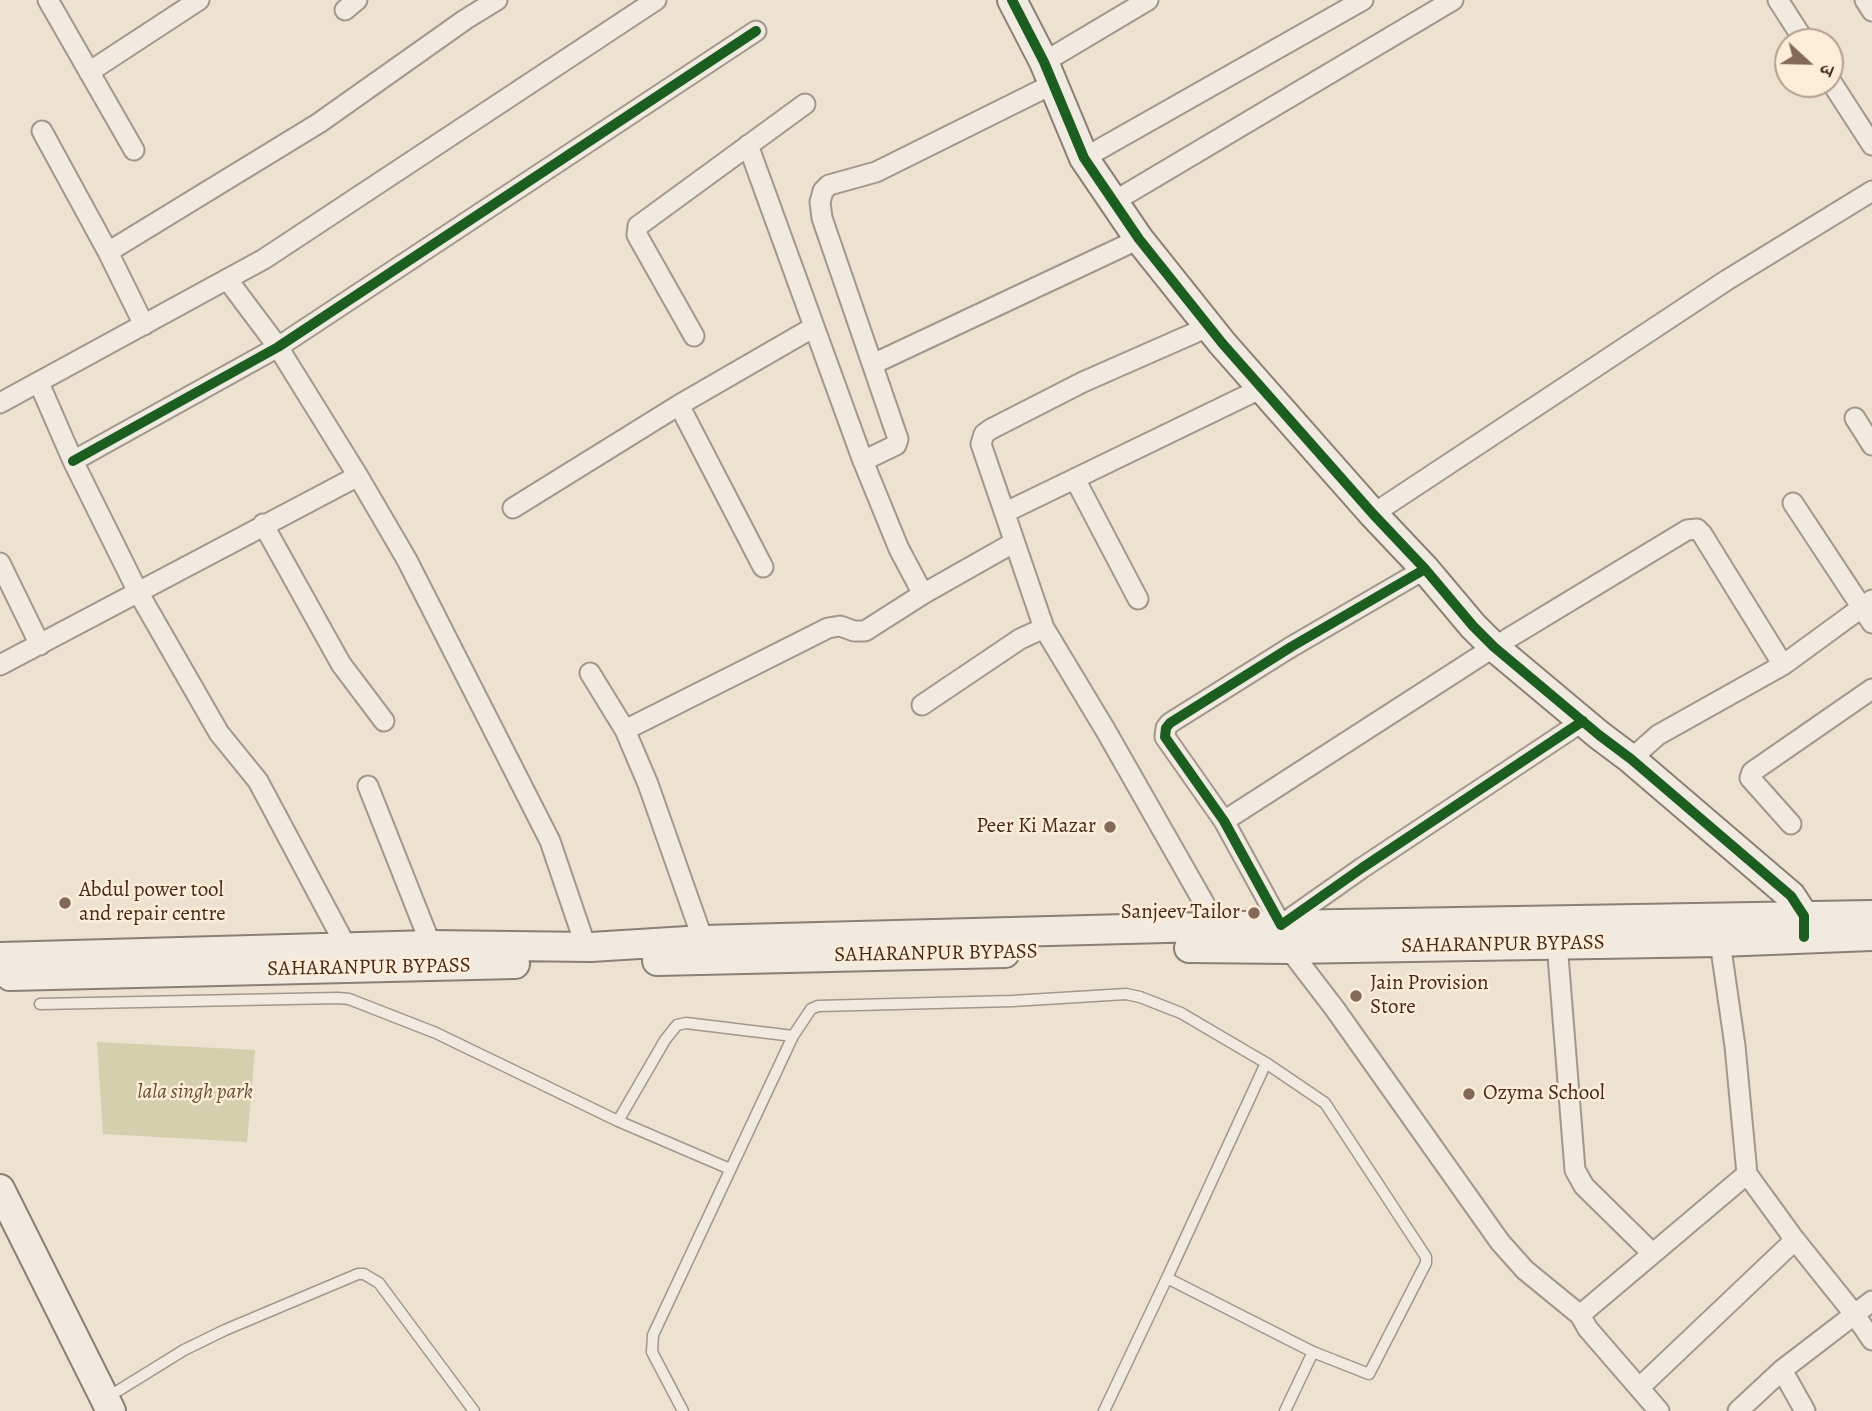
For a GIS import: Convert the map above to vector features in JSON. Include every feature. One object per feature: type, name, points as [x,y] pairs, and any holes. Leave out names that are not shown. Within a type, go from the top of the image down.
[{"type":"main road","points":[[1012,0],[1049,73],[1084,158],[1139,239],[1208,327],[1473,626],[1494,647],[1632,758],[1791,896],[1804,927]]},
{"type":"main road","points":[[0,957],[431,945],[586,947],[703,940],[1215,928],[1285,937],[1804,927],[1872,915]]},
{"type":"main road","name":"SAHARANPUR BYPASS","points":[[0,977],[1224,947],[1285,937],[1557,943],[1720,942],[1804,927],[1872,936]]},
{"type":"main road","points":[[0,1189],[101,1407]]},
{"type":"street","points":[[48,0],[134,150]]},
{"type":"street","points":[[89,72],[199,0]]},
{"type":"street","points":[[108,252],[319,123],[497,0]]},
{"type":"street","points":[[0,402],[264,259],[656,0]]},
{"type":"street","points":[[863,461],[896,445],[898,441],[822,218],[822,191],[829,185],[876,172],[1049,73],[1148,0]]},
{"type":"street","points":[[1084,158],[1363,0]]},
{"type":"street","points":[[1113,202],[1453,0]]},
{"type":"street","points":[[1778,0],[1796,28]]},
{"type":"street","points":[[1865,0],[1872,12]]},
{"type":"street","points":[[73,461],[278,347],[756,31]]},
{"type":"street","points":[[1842,98],[1872,145]]},
{"type":"street","points":[[694,336],[637,235],[637,230],[646,220],[806,104]]},
{"type":"street","points":[[42,131],[108,252],[144,325]]},
{"type":"street","points":[[748,145],[863,461],[899,549],[923,594]]},
{"type":"street","points":[[1373,514],[1716,288],[1872,191]]},
{"type":"street","points":[[873,365],[1139,239]]},
{"type":"street","points":[[227,279],[278,347],[358,475],[407,560],[550,841],[586,947]]},
{"type":"street","points":[[513,508],[679,405],[814,327]]},
{"type":"street","points":[[1208,327],[1083,382],[984,434],[981,444],[1044,628],[1204,903],[1215,928]]},
{"type":"street","points":[[39,383],[73,461],[138,593],[219,733],[258,781],[346,948]]},
{"type":"street","points":[[1006,512],[1262,388]]},
{"type":"street","points":[[679,405],[763,567]]},
{"type":"street","points":[[1855,418],[1872,445]]},
{"type":"street","points":[[0,665],[358,475]]},
{"type":"street","points":[[1075,479],[1138,599]]},
{"type":"street","points":[[1632,758],[1658,735],[1783,665],[1868,610],[1793,503]]},
{"type":"street","points":[[263,524],[341,664],[384,721]]},
{"type":"street","points":[[1224,821],[1494,647],[1687,530],[1697,529],[1702,534],[1783,665]]},
{"type":"street","points":[[625,730],[828,628],[840,626],[854,631],[865,631],[923,594],[1013,543]]},
{"type":"street","points":[[0,563],[40,645]]},
{"type":"street","points":[[1425,569],[1352,610],[1170,723],[1165,737],[1224,821],[1285,937],[1500,1242],[1525,1270],[1580,1315],[1588,1329],[1659,1411]]},
{"type":"street","points":[[922,705],[1020,639],[1044,628]]},
{"type":"street","points":[[590,673],[625,730],[648,784],[703,940]]},
{"type":"street","points":[[1791,824],[1750,778],[1752,772],[1872,688]]},
{"type":"street","points":[[1285,937],[1362,868],[1583,721]]},
{"type":"street","points":[[368,786],[431,945]]},
{"type":"street","points":[[1720,942],[1735,1046],[1747,1174],[1872,1340]]},
{"type":"street","points":[[1557,943],[1575,1170],[1584,1186],[1652,1252]]},
{"type":"street","points":[[1580,1315],[1747,1174]]},
{"type":"street","points":[[1639,1388],[1795,1240]]},
{"type":"street","points":[[1738,1411],[1782,1370],[1872,1301]]},
{"type":"street","points":[[1782,1370],[1805,1411]]},
{"type":"lane","points":[[683,1411],[652,1352],[653,1335],[793,1036],[811,1009],[818,1006],[1012,1001],[1126,994],[1181,1013],[1266,1063],[1325,1103],[1426,1257],[1426,1262],[1369,1374],[1313,1352],[1167,1278]]},
{"type":"lane","points":[[40,1004],[349,999],[436,1033],[618,1121],[730,1169]]},
{"type":"lane","points":[[618,1121],[665,1040],[677,1025],[686,1023],[793,1036]]},
{"type":"lane","points":[[1104,1411],[1266,1063]]},
{"type":"lane","points":[[101,1407],[184,1350],[358,1274],[365,1274],[379,1283],[474,1411]]},
{"type":"lane","points":[[1285,1411],[1313,1352]]},
{"type":"green space","name":"lala singh park","points":[[97,1042],[255,1050],[247,1142],[103,1134]]},
{"type":"cycle path","points":[[1012,0],[1044,62],[1084,158],[1139,239],[1222,343],[1494,647],[1631,759],[1791,896],[1804,916],[1804,937]]},
{"type":"cycle path","points":[[73,461],[278,347],[756,31]]},
{"type":"cycle path","points":[[1425,569],[1291,647],[1166,728],[1165,737],[1224,821],[1281,925],[1583,721]]},
{"type":"place","name":"Peer Ki Mazar","points":[[1110,827]]},
{"type":"place","name":"Abdul power tool and repair centre","points":[[65,903]]},
{"type":"place","name":"Sanjeev Tailor","points":[[1254,913]]},
{"type":"place","name":"Jain Provision Store","points":[[1356,996]]},
{"type":"place","name":"Ozyma School","points":[[1469,1094]]}]
